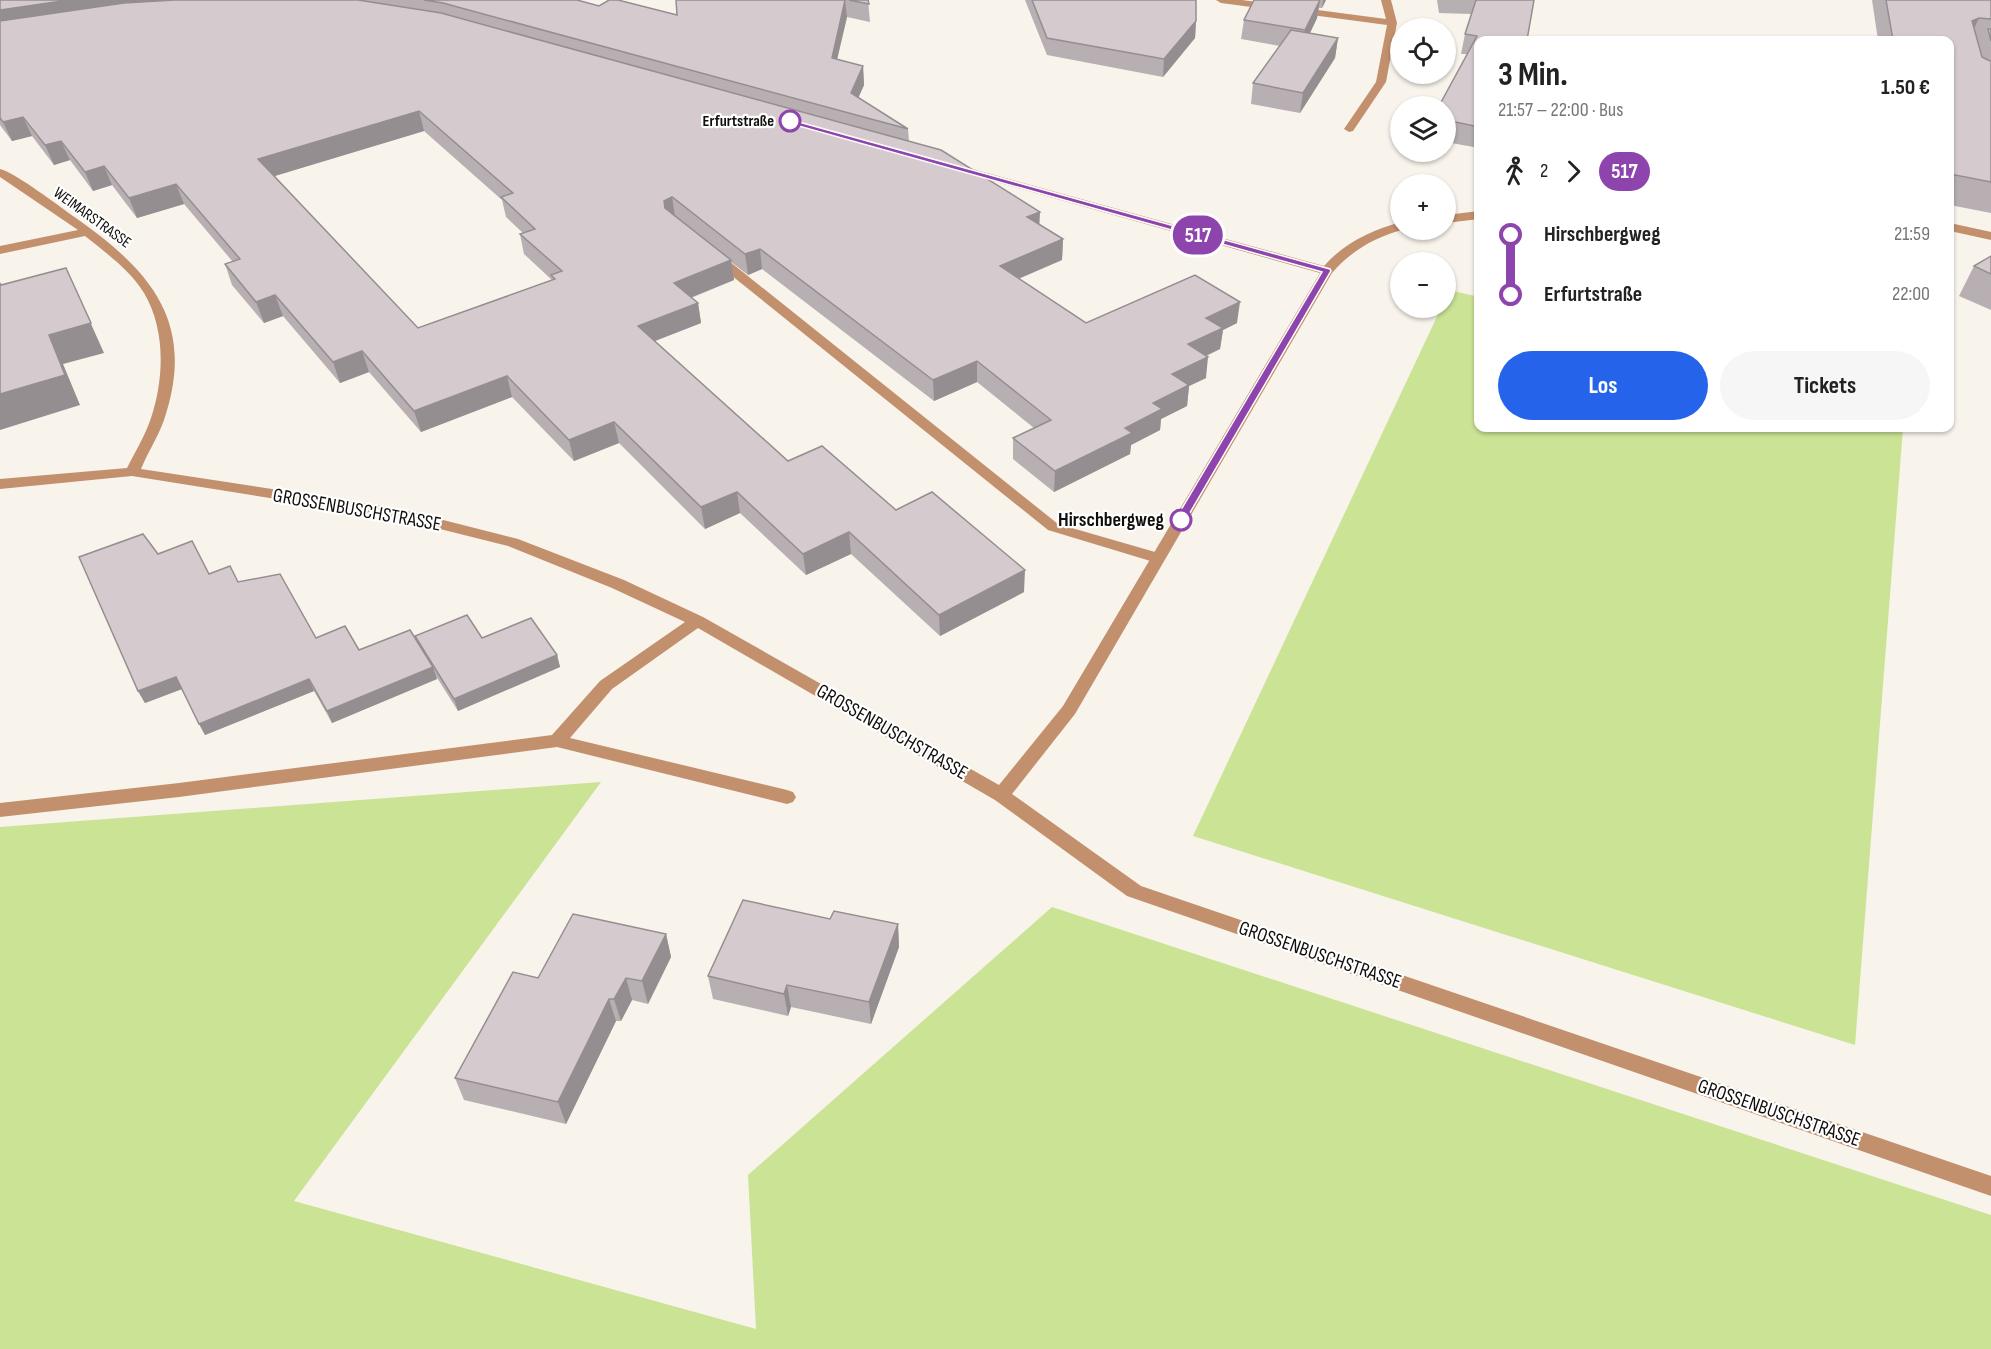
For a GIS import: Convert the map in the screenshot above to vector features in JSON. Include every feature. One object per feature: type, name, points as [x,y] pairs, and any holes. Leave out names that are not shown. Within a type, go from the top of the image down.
[{"type":"street","points":[[1221,0],[1390,22]]},
{"type":"street","points":[[1386,0],[1391,18]]},
{"type":"street","points":[[1349,129],[1381,82],[1390,33]]},
{"type":"street","points":[[952,166],[1327,271]]},
{"type":"street","name":"WEIMARSTRASSE","points":[[0,172],[126,262],[160,309],[166,334],[166,370],[160,411],[132,472]]},
{"type":"street","points":[[1456,218],[1474,216]]},
{"type":"street","points":[[1954,228],[1991,236]]},
{"type":"street","points":[[1001,795],[1069,710],[1337,256],[1390,230]]},
{"type":"street","points":[[0,250],[86,232]]},
{"type":"street","points":[[702,246],[1053,527],[1157,558]]},
{"type":"street","name":"GROSSENBUSCHSTRASSE","points":[[0,484],[132,472],[396,513],[513,542],[618,584],[697,621],[1001,795],[1134,891],[1991,1186]]},
{"type":"street","points":[[557,741],[606,685],[697,621]]},
{"type":"street","points":[[0,810],[179,790],[557,741],[787,796]]},
{"type":"green space","points":[[1456,292],[1474,296],[1474,432],[1903,432],[1855,1045],[1193,836],[1436,318],[1456,318]]},
{"type":"green space","points":[[601,782],[294,1201],[756,1329],[748,1175],[1052,907],[1991,1215],[1991,1349],[0,1349],[0,827]]},
{"type":"building","points":[[0,0],[69,0],[0,10]]},
{"type":"building","points":[[175,0],[358,0],[441,13],[941,150],[1040,212],[1027,217],[1063,239],[1000,266],[1086,323],[1195,275],[1240,302],[1206,318],[1223,328],[1188,344],[1208,357],[1172,374],[1189,385],[1153,403],[1162,409],[1125,428],[1132,433],[1055,471],[1013,438],[1051,420],[977,361],[933,380],[760,249],[745,254],[672,197],[664,201],[665,208],[731,260],[674,283],[698,303],[638,326],[788,461],[822,446],[896,510],[932,492],[1025,570],[939,615],[849,532],[803,554],[737,492],[701,507],[614,422],[569,440],[507,376],[414,411],[362,351],[333,362],[275,295],[256,302],[225,264],[240,259],[176,184],[129,198],[104,166],[85,172],[61,141],[45,145],[23,117],[3,122],[0,118],[0,21],[124,3]],"holes":[[[419,111],[513,193],[501,197],[535,229],[520,234],[562,271],[551,275],[555,279],[418,328],[258,159]]]},
{"type":"building","points":[[424,0],[577,0],[599,6],[609,0],[618,0],[677,15],[676,0],[845,0],[832,58],[863,66],[851,93],[908,129],[443,3]]},
{"type":"building","points":[[849,0],[868,0],[869,4]]},
{"type":"building","points":[[1032,0],[1196,0],[1196,21],[1164,59],[1047,38]]},
{"type":"building","points":[[1254,0],[1320,0],[1305,30],[1244,20]]},
{"type":"building","points":[[1476,0],[1534,0],[1528,36],[1465,34]]},
{"type":"building","points":[[1886,0],[1991,0],[1991,19],[1979,18],[1972,21],[1982,57],[1991,61],[1991,182],[1954,175],[1954,36],[1892,36]]},
{"type":"building","points":[[1291,30],[1338,38],[1303,93],[1253,83]]},
{"type":"building","points":[[1474,42],[1474,126],[1456,122],[1456,96],[1444,96],[1451,84],[1456,84],[1456,75]]},
{"type":"building","points":[[1991,256],[1991,274],[1974,266]]},
{"type":"building","points":[[66,268],[91,323],[49,335],[65,375],[0,394],[0,283],[1,285]]},
{"type":"building","points":[[143,534],[158,554],[192,541],[209,574],[230,566],[238,582],[280,574],[316,638],[345,626],[359,650],[410,630],[433,667],[327,711],[309,679],[199,724],[176,677],[138,691],[79,557]]},
{"type":"building","points":[[467,615],[482,638],[531,618],[557,655],[454,699],[415,636]]},
{"type":"building","points":[[743,900],[830,919],[834,911],[898,924],[869,1002],[787,985],[784,994],[708,976]]},
{"type":"building","points":[[573,914],[666,934],[642,981],[626,978],[614,999],[609,999],[558,1102],[455,1078],[513,972],[538,978]]},
{"type":"bus line","name":"517","points":[[790,121],[1327,271],[1181,520]]},
{"type":"place","name":"Erfurtstraße","points":[[790,121]]},
{"type":"place","name":"Hirschbergweg","points":[[1181,520]]}]
